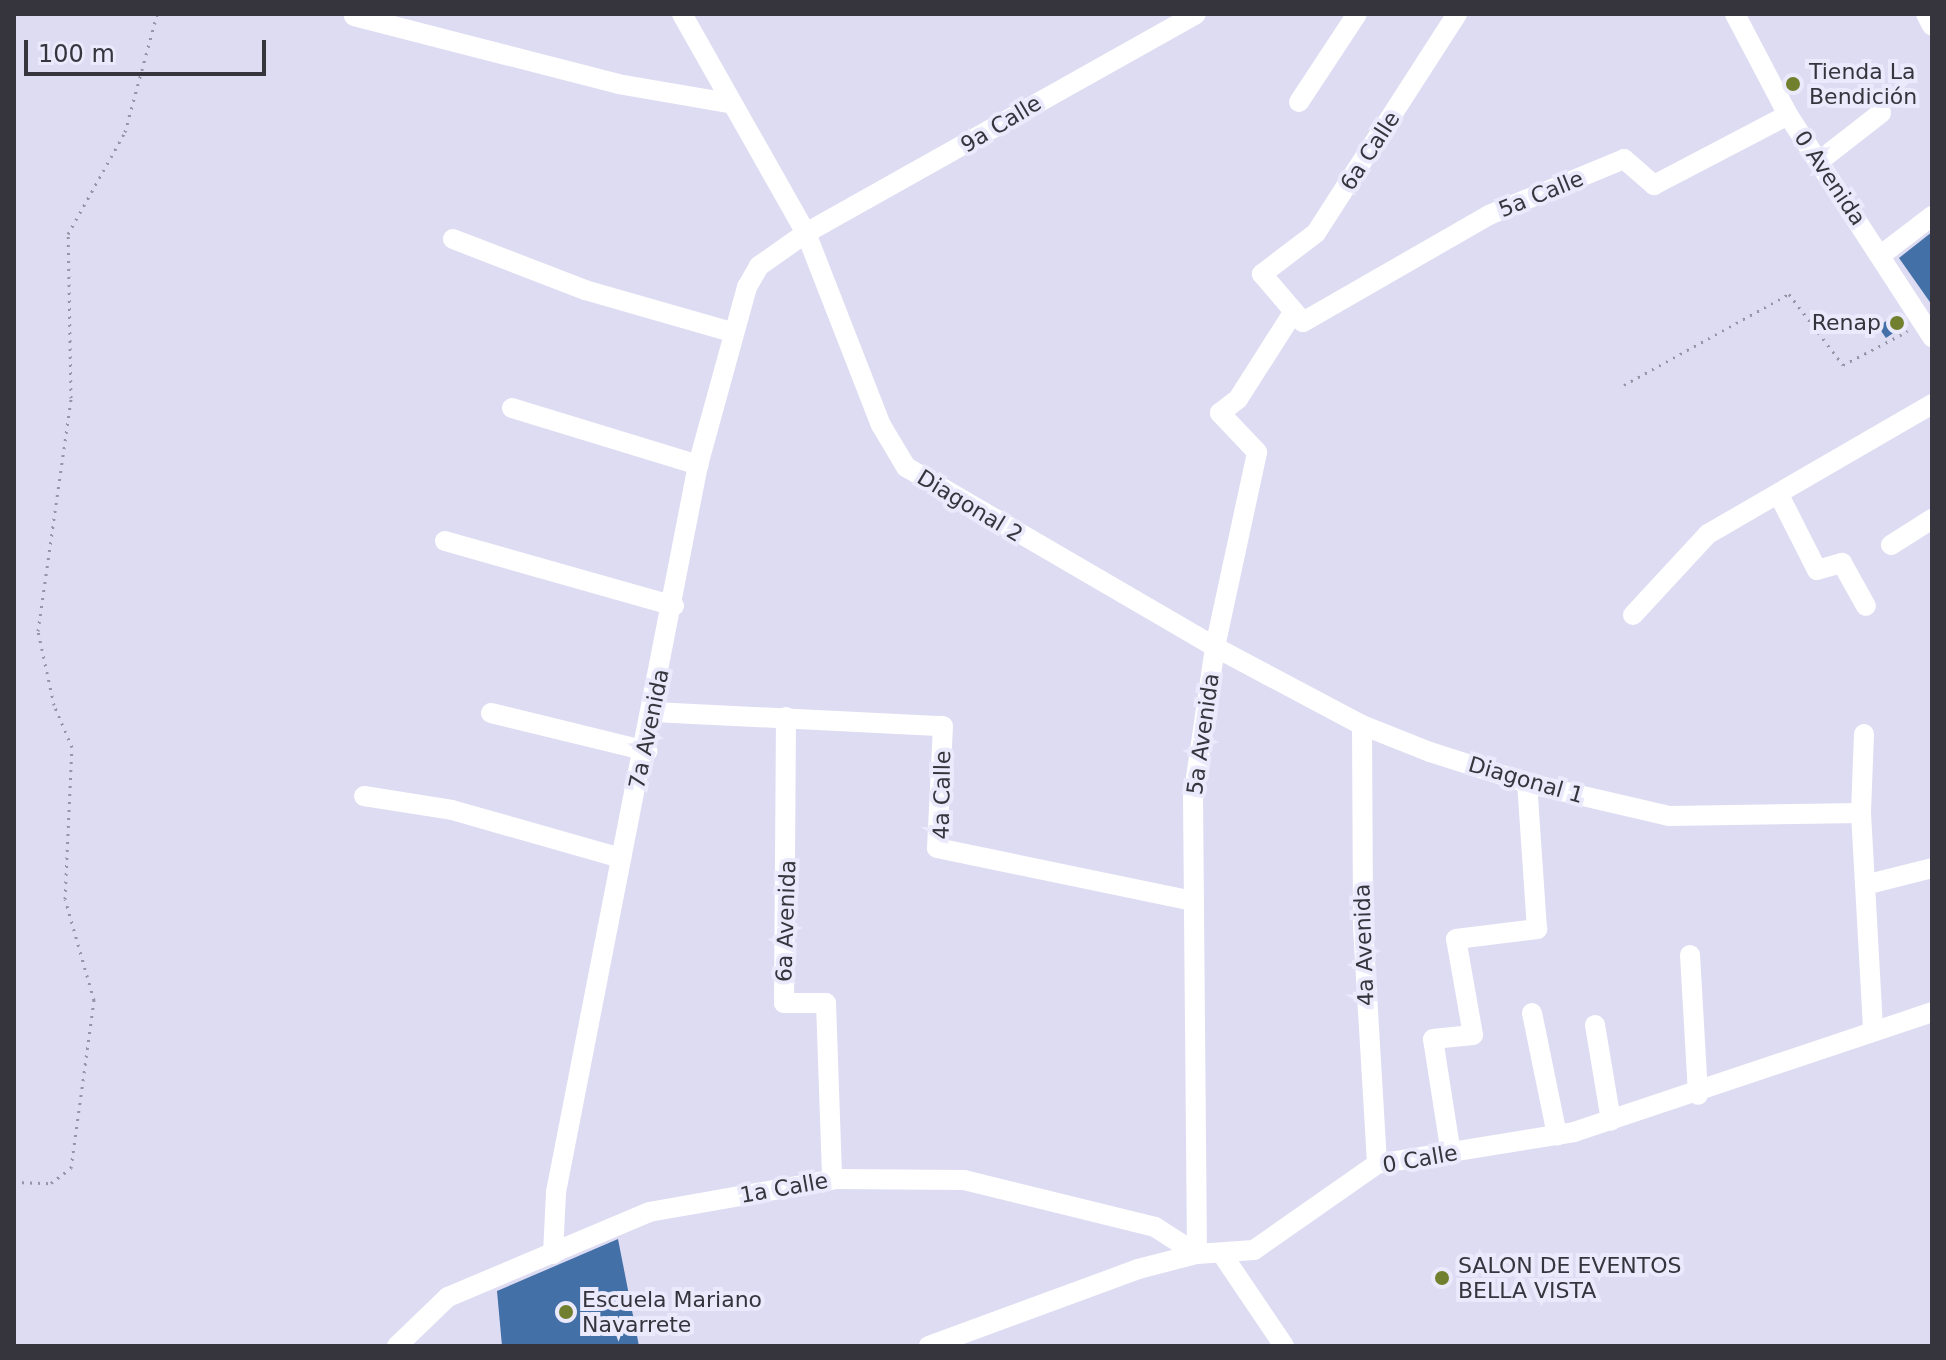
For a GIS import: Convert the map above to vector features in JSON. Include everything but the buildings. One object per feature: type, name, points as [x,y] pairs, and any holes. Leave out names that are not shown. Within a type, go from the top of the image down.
[{"type":"street","name":"Diagonal 2","points":[[682,14],[729,103],[806,233],[881,425],[906,467],[1215,647]]},
{"type":"street","name":"9a Calle","points":[[806,233],[1196,14]]},
{"type":"street","points":[[1299,102],[1357,14]]},
{"type":"street","name":"6a Calle","points":[[1294,311],[1264,271],[1316,233],[1457,14]]},
{"type":"street","name":"0 Avenida","points":[[1735,14],[1788,115],[1928,330]]},
{"type":"street","points":[[1926,14],[1932,26]]},
{"type":"street","points":[[354,16],[618,84],[729,103]]},
{"type":"street","points":[[1818,162],[1881,113]]},
{"type":"street","name":"5a Calle","points":[[1294,311],[1309,322],[1438,241],[1624,159],[1654,185],[1788,115]]},
{"type":"street","points":[[1881,255],[1932,216]]},
{"type":"street","name":"7a Avenida","points":[[553,1254],[556,1192],[621,858],[647,751],[698,465],[731,332],[759,266],[806,233]]},
{"type":"street","points":[[453,239],[585,290],[731,332]]},
{"type":"street","name":"5a Avenida","points":[[1197,1254],[1193,798],[1215,647],[1257,452],[1220,413],[1238,399],[1294,311]]},
{"type":"street","points":[[1633,615],[1696,544],[1932,404]]},
{"type":"street","points":[[512,408],[698,465]]},
{"type":"street","points":[[1779,495],[1817,570],[1842,563],[1866,606]]},
{"type":"street","points":[[1891,545],[1932,519]]},
{"type":"street","points":[[445,541],[674,606]]},
{"type":"street","name":"Diagonal 1","points":[[1215,647],[1362,725],[1527,783],[1690,818],[1861,813]]},
{"type":"street","name":"4a Calle","points":[[653,712],[943,726],[937,848],[1192,901]]},
{"type":"street","points":[[491,713],[647,751]]},
{"type":"street","name":"6a Avenida","points":[[786,717],[784,1003],[826,1003],[832,1179]]},
{"type":"street","name":"4a Avenida","points":[[1362,725],[1363,927],[1377,1164]]},
{"type":"street","points":[[1864,734],[1861,813],[1873,1031]]},
{"type":"street","points":[[1451,1154],[1433,1039],[1473,1035],[1456,939],[1537,929],[1527,783]]},
{"type":"street","points":[[364,796],[452,810],[621,858]]},
{"type":"street","points":[[1865,885],[1932,868]]},
{"type":"street","points":[[1690,955],[1698,1095]]},
{"type":"street","name":"0 Calle","points":[[929,1346],[971,1339],[1138,1269],[1197,1254],[1224,1257],[1280,1237],[1322,1198],[1377,1164],[1557,1135],[1611,1121],[1698,1095],[1932,1012]]},
{"type":"street","points":[[1532,1013],[1557,1135]]},
{"type":"street","points":[[1595,1025],[1611,1121]]},
{"type":"street","name":"1a Calle","points":[[397,1346],[448,1297],[649,1212],[832,1179],[964,1180],[1155,1227],[1197,1254]]},
{"type":"street","points":[[1224,1257],[1274,1343]]},
{"type":"path","points":[[14,1182],[51,1183],[71,1168],[94,1000],[65,899],[72,747],[54,705],[38,631],[71,398],[68,234],[125,132],[157,14]]},
{"type":"path","points":[[1624,385],[1789,294],[1843,365],[1928,330]]},
{"type":"place","name":"Tienda La Bendición","points":[[1793,84]]},
{"type":"place","name":"Renap","points":[[1897,323]]},
{"type":"place","name":"SALON DE EVENTOS BELLA VISTA","points":[[1442,1278]]},
{"type":"place","name":"Escuela Mariano Navarrete","points":[[566,1312]]}]
